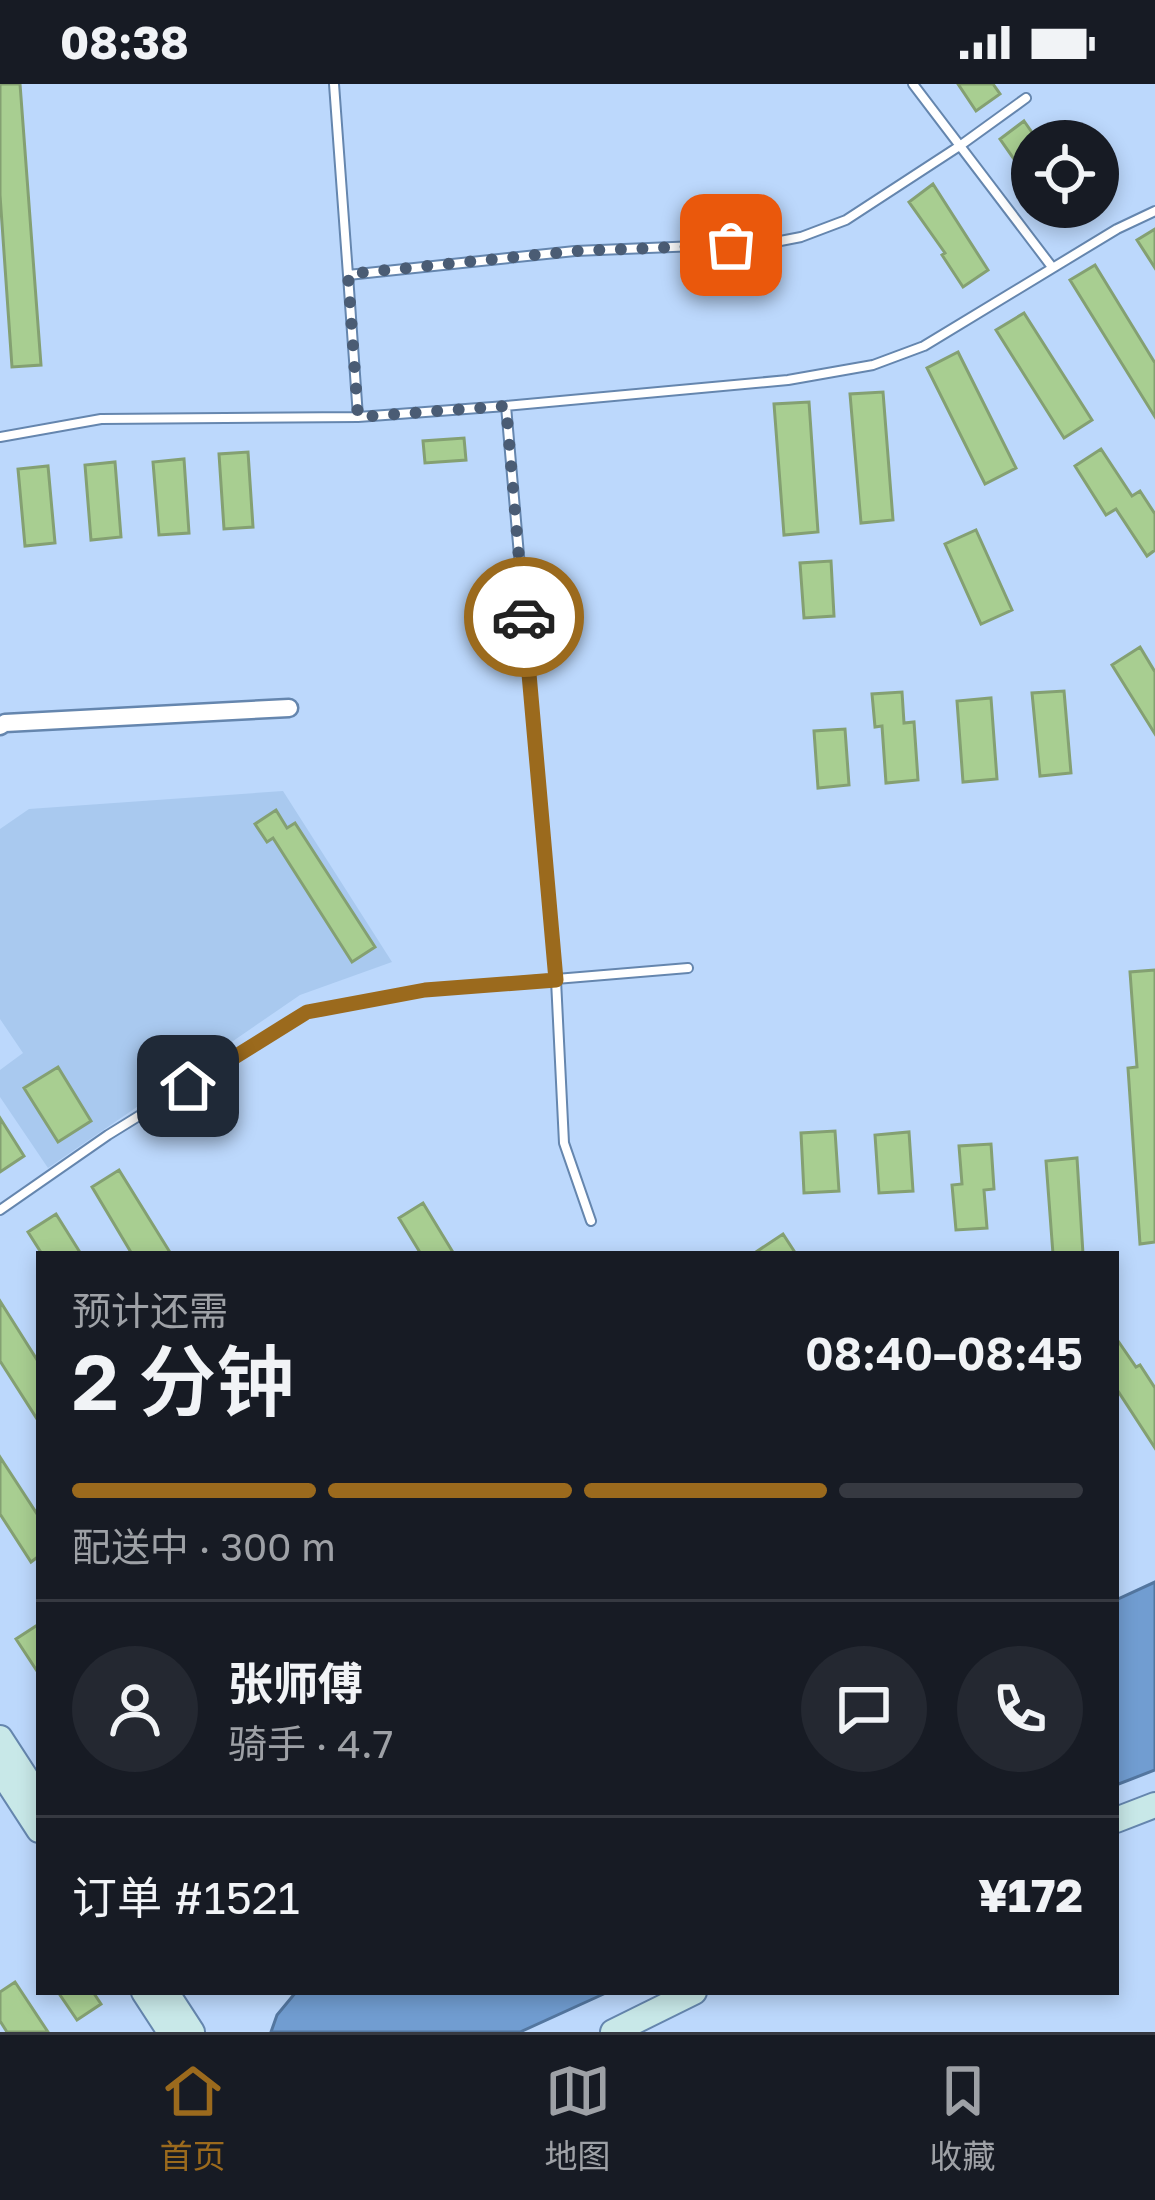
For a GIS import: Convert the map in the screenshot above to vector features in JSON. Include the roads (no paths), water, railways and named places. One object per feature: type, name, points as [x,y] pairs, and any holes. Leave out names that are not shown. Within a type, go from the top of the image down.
[{"type":"main road","points":[[0,1738],[36,1793]]},
{"type":"main road","points":[[0,1770],[36,1825]]},
{"type":"main road","points":[[1119,1819],[1155,1804]]},
{"type":"main road","points":[[146,1995],[170,2032]]},
{"type":"main road","points":[[168,1995],[192,2032]]},
{"type":"main road","points":[[614,2032],[688,1995]]},
{"type":"street","points":[[0,726],[289,708]]},
{"type":"lane","points":[[334,84],[358,417]]},
{"type":"lane","points":[[913,84],[1052,267]]},
{"type":"lane","points":[[348,274],[575,251],[770,243],[801,237],[846,220],[1026,98]]},
{"type":"lane","points":[[0,437],[101,419],[358,417],[506,406],[788,380],[873,365],[924,346],[1117,229],[1155,212]]},
{"type":"lane","points":[[506,406],[556,980],[564,1143],[591,1221]]},
{"type":"lane","points":[[0,1210],[108,1136],[307,1012],[425,990],[688,968]]}]
